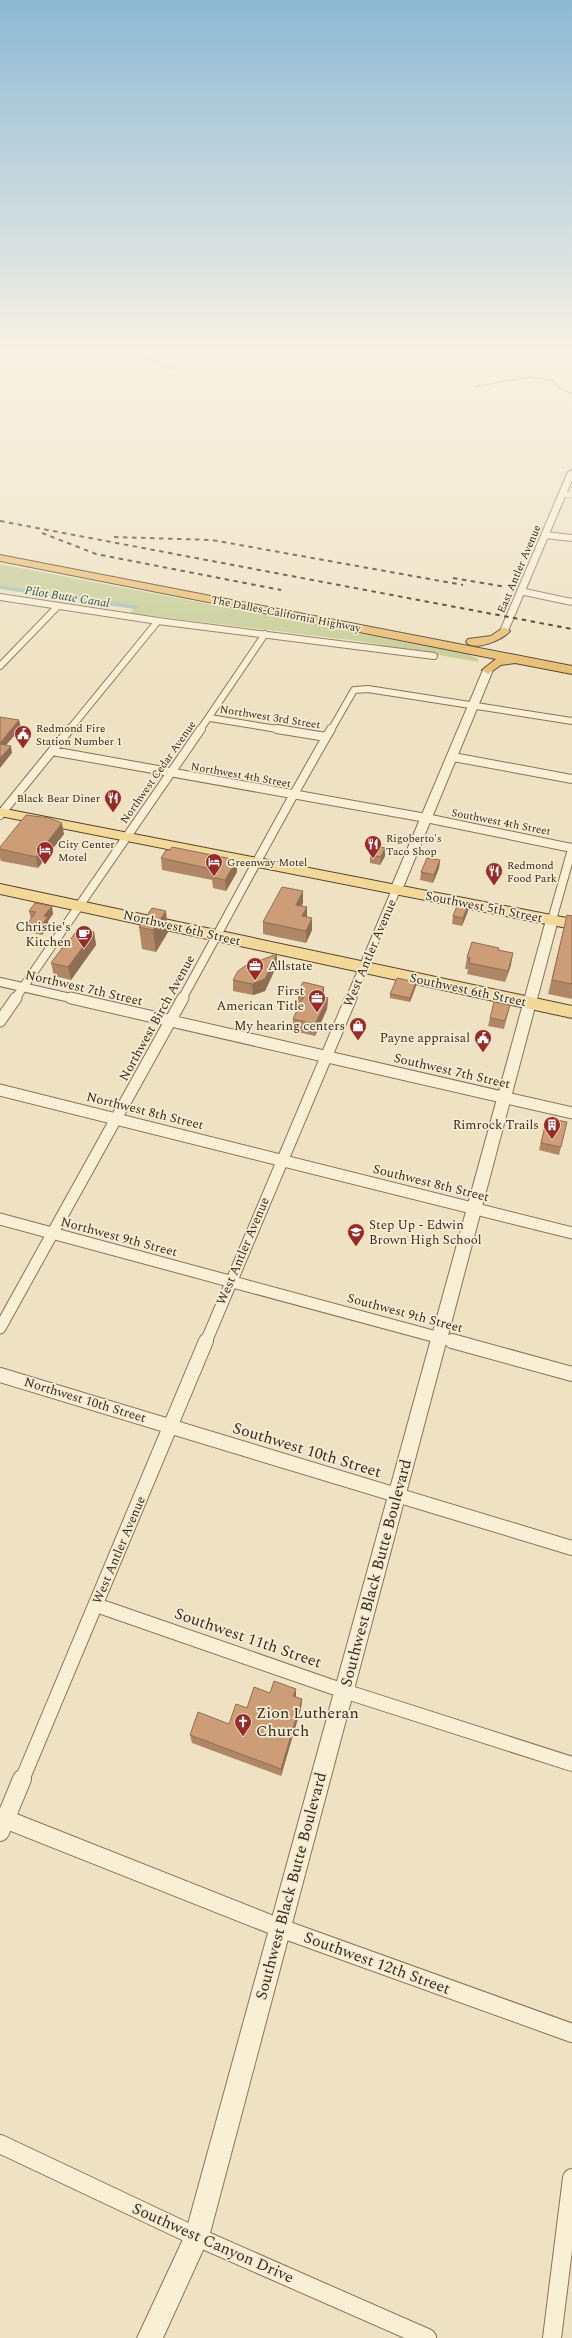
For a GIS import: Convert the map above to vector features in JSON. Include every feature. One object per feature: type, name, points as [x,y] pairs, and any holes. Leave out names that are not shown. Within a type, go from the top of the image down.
[{"type":"highway","name":"The Dalles-California Highway","points":[[0,552],[472,646]]},
{"type":"highway","name":"The Dalles-California Highway","points":[[0,558],[472,646],[516,650],[572,662]]},
{"type":"highway","points":[[504,631],[516,650],[497,662],[488,670],[483,656],[472,646],[494,639],[504,631]]},
{"type":"highway","name":"The Dalles-California Highway","points":[[516,650],[572,670]]},
{"type":"main road","name":"Southwest 5th Street","points":[[1,813],[572,924]]},
{"type":"main road","name":"Northwest 6th Street","points":[[0,889],[218,935],[363,968]]},
{"type":"main road","name":"Southwest 6th Street","points":[[363,968],[572,1012]]},
{"type":"street","name":"East Antler Avenue","points":[[504,631],[572,472]]},
{"type":"street","points":[[563,494],[572,495]]},
{"type":"street","points":[[545,535],[572,538]]},
{"type":"street","points":[[520,591],[572,602]]},
{"type":"street","points":[[0,597],[158,621],[434,656]]},
{"type":"street","points":[[0,666],[58,606]]},
{"type":"street","points":[[1,813],[158,621]]},
{"type":"street","name":"Northwest Cedar Avenue","points":[[0,1021],[80,906],[125,837],[210,718],[265,634]]},
{"type":"street","name":"West Antler Avenue","points":[[2,1823],[96,1605],[169,1426],[327,1056],[453,757],[472,705],[488,670]]},
{"type":"street","name":"Northwest Birch Avenue","points":[[0,1328],[258,863],[292,796],[354,690],[368,689],[472,705]]},
{"type":"street","points":[[472,705],[572,722]]},
{"type":"street","name":"Northwest 3rd Street","points":[[210,718],[326,737]]},
{"type":"street","name":"Northwest 4th Street","points":[[52,751],[292,796],[426,818]]},
{"type":"street","points":[[453,757],[572,779]]},
{"type":"street","name":"Southwest 4th Street","points":[[426,818],[572,848]]},
{"type":"street","name":"Southwest Black Butte Boulevard","points":[[150,2338],[197,2237],[572,848]]},
{"type":"street","name":"Northwest 7th Street","points":[[0,982],[327,1056]]},
{"type":"street","name":"Southwest 7th Street","points":[[327,1056],[572,1113]]},
{"type":"street","name":"Northwest 8th Street","points":[[0,1090],[283,1159]]},
{"type":"street","name":"Southwest 8th Street","points":[[283,1159],[572,1233]]},
{"type":"street","name":"Northwest 9th Street","points":[[0,1219],[230,1282]]},
{"type":"street","name":"Southwest 9th Street","points":[[230,1282],[572,1374]]},
{"type":"street","name":"Northwest 10th Street","points":[[0,1375],[169,1426]]},
{"type":"street","name":"Southwest 10th Street","points":[[169,1426],[572,1548]]},
{"type":"street","name":"Southwest 11th Street","points":[[96,1605],[344,1690],[572,1764]]},
{"type":"street","name":"Southwest 12th Street","points":[[2,1823],[280,1928],[572,2032]]},
{"type":"street","name":"Southwest Canyon Drive","points":[[0,2144],[197,2237],[427,2338]]},
{"type":"street","points":[[552,2338],[572,2178]]},
{"type":"green space","points":[[0,564],[467,654],[477,658],[479,662],[358,641],[130,613],[136,606],[0,585]]},
{"type":"building","points":[[0,717],[19,720],[0,743]]},
{"type":"building","points":[[0,744],[11,746],[0,758]]},
{"type":"building","points":[[26,815],[49,818],[62,823],[36,857],[0,849],[0,847]]},
{"type":"building","points":[[375,846],[385,848],[381,857],[370,855]]},
{"type":"building","points":[[172,847],[237,860],[225,880],[212,877],[216,870],[161,858],[166,850],[170,850]]},
{"type":"building","points":[[427,858],[440,860],[434,875],[421,872]]},
{"type":"building","points":[[282,887],[303,891],[296,905],[307,907],[302,916],[312,918],[306,931],[263,922]]},
{"type":"building","points":[[459,901],[469,903],[463,918],[453,916]]},
{"type":"building","points":[[35,903],[52,906],[44,916],[48,917],[40,927],[27,924],[36,912],[29,911]]},
{"type":"building","points":[[152,908],[166,911],[153,930],[139,927]]},
{"type":"building","points":[[567,915],[572,916],[572,984],[552,980]]},
{"type":"building","points":[[78,929],[94,932],[68,967],[51,963],[65,944],[67,944]]},
{"type":"building","points":[[472,942],[499,948],[498,950],[513,953],[508,971],[469,963],[470,958],[467,957]]},
{"type":"building","points":[[277,954],[265,979],[252,984],[233,980],[238,971],[245,966]]},
{"type":"building","points":[[397,978],[416,982],[410,998],[390,994]]},
{"type":"building","points":[[303,982],[324,987],[320,996],[328,998],[315,1024],[293,1019],[305,994],[298,992]]},
{"type":"building","points":[[494,1002],[510,1005],[505,1021],[490,1018]]},
{"type":"building","name":"Rimrock Trails","points":[[547,1118],[567,1122],[561,1147],[541,1143]]},
{"type":"building","name":"Zion Lutheran Church","points":[[274,1681],[296,1689],[293,1696],[302,1699],[281,1769],[190,1735],[198,1712],[229,1724],[236,1704],[247,1708],[254,1687],[270,1693]]},
{"type":"waterway","name":"Pilot Butte Canal","points":[[0,587],[134,607]]},
{"type":"railway","points":[[0,521],[572,629]]},
{"type":"railway","points":[[42,533],[96,554],[281,590]]},
{"type":"railway","points":[[114,537],[212,540],[463,585]]},
{"type":"railway","points":[[453,578],[506,587]]},
{"type":"place","name":"Redmond Fire Station Number 1","points":[[23,749]]},
{"type":"place","name":"Black Bear Diner","points":[[113,813]]},
{"type":"place","name":"Rigoberto's Taco Shop","points":[[373,859]]},
{"type":"place","name":"City Center Motel","points":[[45,865]]},
{"type":"place","name":"Greenway Motel","points":[[214,877]]},
{"type":"place","name":"Redmond Food Park","points":[[494,886]]},
{"type":"place","name":"Christie's Kitchen","points":[[84,949]]},
{"type":"place","name":"Allstate","points":[[255,981]]},
{"type":"place","name":"First American Title","points":[[317,1013]]},
{"type":"place","name":"My hearing centers","points":[[358,1041]]},
{"type":"place","name":"Payne appraisal","points":[[483,1053]]},
{"type":"place","name":"Rimrock Trails","points":[[552,1140]]},
{"type":"place","name":"Step Up - Edwin Brown High School","points":[[356,1247]]},
{"type":"place","name":"Zion Lutheran Church","points":[[243,1737]]}]
